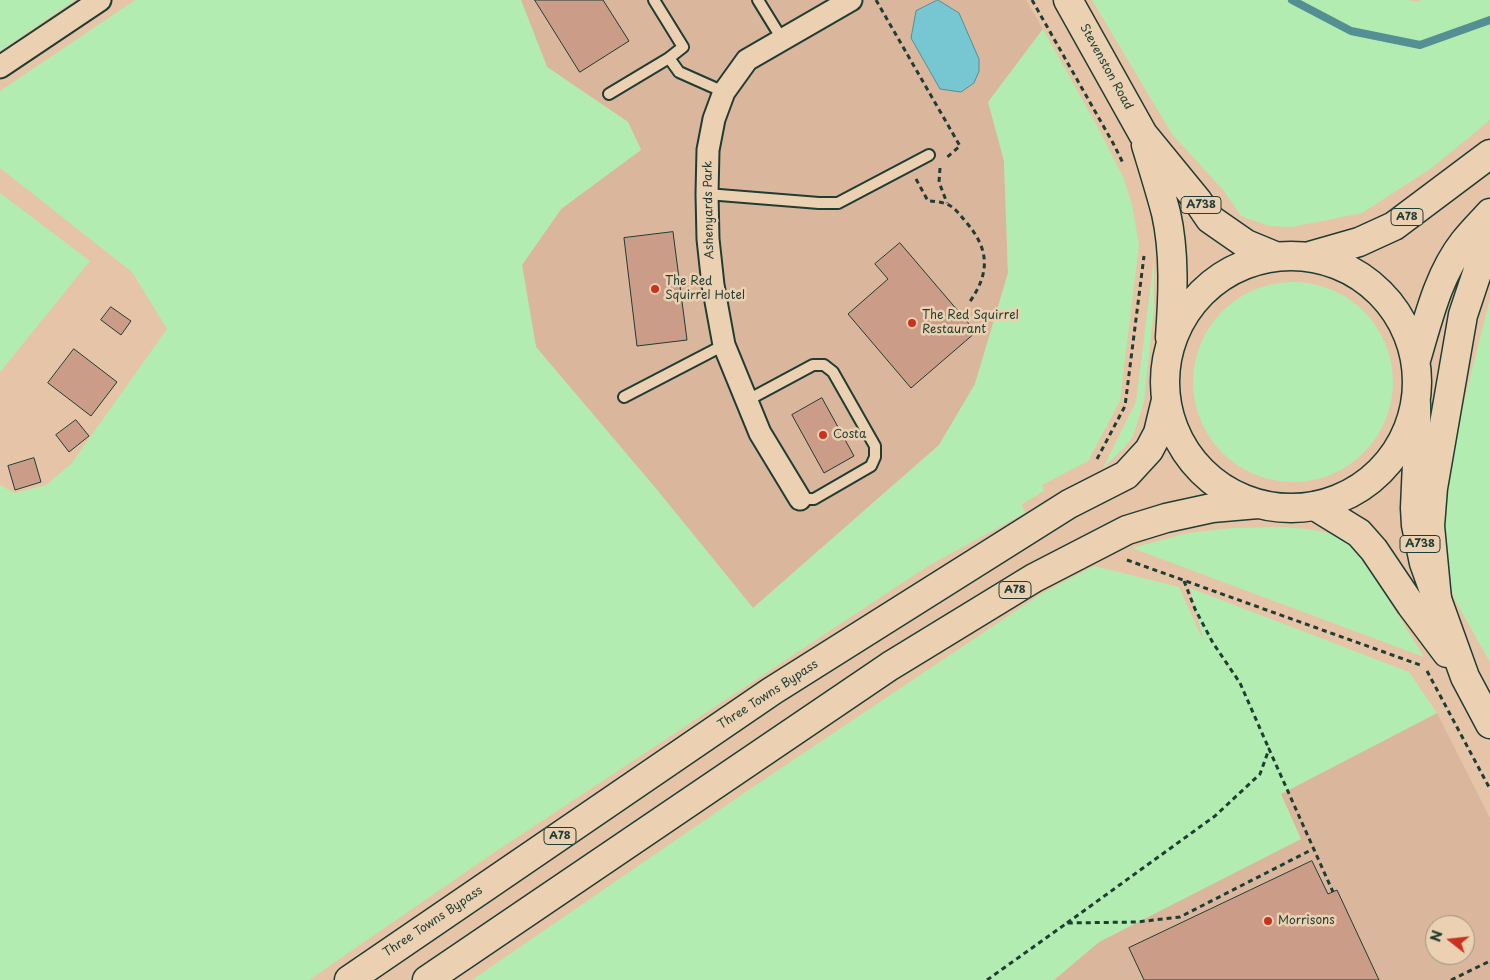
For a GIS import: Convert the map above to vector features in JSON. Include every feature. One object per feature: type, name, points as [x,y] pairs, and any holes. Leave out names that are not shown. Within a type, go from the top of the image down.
[{"type":"main road","name":"Stevenston Road","points":[[1068,0],[1143,134]]},
{"type":"main road","name":"A738","points":[[1143,134],[1197,200],[1210,219],[1246,244],[1275,256]]},
{"type":"main road","name":"A738","points":[[1143,134],[1166,214],[1170,243],[1173,301],[1169,350]]},
{"type":"main road","name":"A78","points":[[1310,256],[1359,242],[1394,226],[1490,154]]},
{"type":"main road","name":"A78","points":[[1416,360],[1427,323],[1448,267],[1463,242],[1490,214]]},
{"type":"main road","points":[[1436,599],[1430,526],[1433,488],[1463,315],[1478,270],[1490,248]]},
{"type":"main road","name":"A78","points":[[1275,256],[1310,256],[1336,263],[1364,278],[1383,295],[1407,330],[1416,360],[1418,382],[1416,404],[1410,424],[1399,448],[1374,477],[1356,490],[1337,500],[1315,506],[1281,508],[1258,504],[1236,495],[1215,483],[1196,464],[1180,442],[1172,424],[1166,400],[1165,379],[1169,350],[1182,318],[1206,288],[1236,268],[1275,256]]},
{"type":"main road","name":"Three Towns Bypass","points":[[349,980],[772,691],[1069,504],[1126,475],[1149,450],[1158,433],[1166,400]]},
{"type":"main road","name":"A738","points":[[1416,404],[1417,463],[1415,508],[1416,525],[1424,563],[1465,676],[1490,724]]},
{"type":"main road","name":"A78","points":[[427,980],[890,666],[1034,578],[1127,530],[1166,518],[1212,508],[1258,504]]},
{"type":"main road","name":"A738","points":[[1315,506],[1359,533],[1374,550],[1411,604],[1465,676]]},
{"type":"street","points":[[0,67],[100,0]]},
{"type":"street","name":"Ashenyards Park","points":[[800,499],[760,433],[724,345],[713,285],[708,239],[706,194],[708,150],[714,119],[724,92],[747,60],[850,0]]},
{"type":"lane","points":[[609,94],[684,47],[654,0]]},
{"type":"lane","points":[[758,0],[782,39]]},
{"type":"lane","points":[[669,58],[679,72],[724,92]]},
{"type":"lane","points":[[706,194],[838,203],[929,155]]},
{"type":"lane","points":[[624,397],[724,345]]},
{"type":"lane","points":[[746,401],[812,366],[824,365],[834,372],[870,438],[876,452],[874,462],[871,466],[814,499],[800,499]]},
{"type":"path","points":[[876,0],[960,146],[950,154],[940,168],[939,182],[947,203]]},
{"type":"path","points":[[1032,0],[1113,143],[1126,170]]},
{"type":"path","points":[[908,166],[928,201],[947,203],[953,207],[975,232],[983,246],[985,259],[982,280],[969,304]]},
{"type":"path","points":[[1094,465],[1125,406],[1145,247]]},
{"type":"path","points":[[1111,537],[1121,558],[1424,666],[1465,676]]},
{"type":"path","points":[[1184,581],[1194,609],[1213,643],[1240,683],[1333,892]]},
{"type":"path","points":[[1424,666],[1490,789]]},
{"type":"path","points":[[987,980],[1215,816],[1260,774],[1270,749]]},
{"type":"path","points":[[1067,923],[1137,922],[1180,918],[1313,849]]},
{"type":"path","points":[[1451,980],[1490,961]]},
{"type":"shaded area","points":[[521,0],[1026,0],[1043,29],[989,102],[1004,161],[1008,273],[975,384],[939,445],[753,608],[658,491],[536,347],[522,265],[561,209],[641,149],[628,122],[547,67]]},
{"type":"shaded area","points":[[1437,713],[1490,818],[1490,980],[1054,980],[1099,942],[1300,839],[1281,794]]},
{"type":"green space","points":[[0,0],[75,0],[0,51]]},
{"type":"green space","points":[[135,0],[521,0],[547,67],[628,122],[641,150],[561,209],[522,265],[536,347],[658,491],[753,608],[939,445],[975,384],[1008,273],[1004,161],[988,102],[1043,29],[1101,133],[1124,179],[1132,205],[1139,245],[1120,401],[1088,461],[1042,485],[1044,491],[1022,504],[1025,513],[928,566],[492,854],[309,980],[0,980],[0,485],[15,493],[46,485],[71,464],[167,329],[132,272],[0,168],[0,91]]},
{"type":"green space","points":[[1092,0],[1408,0],[1417,2],[1421,0],[1490,0],[1490,120],[1433,167],[1362,213],[1292,227],[1269,226],[1241,216],[1224,191],[1172,134]]},
{"type":"green space","points":[[0,193],[90,261],[0,372]]},
{"type":"green space","points":[[1154,258],[1154,308],[1144,402],[1133,436],[1124,448],[1103,468],[1136,402]]},
{"type":"green space","points":[[1293,282],[1322,286],[1340,294],[1364,311],[1381,335],[1389,353],[1393,382],[1389,411],[1381,429],[1364,453],[1340,470],[1322,478],[1293,482],[1264,478],[1246,470],[1222,453],[1205,429],[1197,411],[1193,382],[1197,353],[1205,335],[1222,311],[1246,294],[1264,286]]},
{"type":"green space","points":[[1490,299],[1490,662],[1455,600],[1442,557],[1446,472]]},
{"type":"green space","points":[[1280,527],[1323,532],[1340,539],[1360,553],[1424,657],[1132,548],[1188,533],[1232,528]]},
{"type":"green space","points":[[1094,566],[1179,587],[1204,642],[1190,588],[1409,672],[1437,713],[1281,794],[1301,839],[1099,942],[1054,980],[472,980],[753,787],[1041,594]]},
{"type":"water","points":[[938,0],[959,13],[979,59],[979,71],[974,83],[961,92],[940,89],[911,38],[916,11]]},
{"type":"building","points":[[535,0],[603,0],[629,41],[580,72]]},
{"type":"building","name":"The Red Squirrel Hotel","points":[[673,232],[687,340],[637,346],[624,238]]},
{"type":"building","name":"The Red Squirrel Restaurant","points":[[900,243],[976,332],[911,388],[848,314],[888,279],[875,264]]},
{"type":"building","points":[[111,307],[131,321],[121,335],[101,320]]},
{"type":"building","points":[[74,349],[117,382],[91,416],[48,383]]},
{"type":"building","name":"Costa","points":[[822,398],[854,456],[824,473],[792,415]]},
{"type":"building","points":[[76,420],[89,436],[69,452],[56,435]]},
{"type":"building","points":[[34,458],[41,482],[15,490],[8,466]]},
{"type":"building","name":"Morrisons","points":[[1312,861],[1328,894],[1337,890],[1379,980],[1144,980],[1129,948]]},
{"type":"waterway","points":[[1292,0],[1351,31],[1420,45],[1490,20]]},
{"type":"place","name":"The Red Squirrel Hotel","points":[[655,289]]},
{"type":"place","name":"The Red Squirrel Restaurant","points":[[912,323]]},
{"type":"place","name":"Costa","points":[[823,435]]},
{"type":"place","name":"Morrisons","points":[[1268,921]]}]
